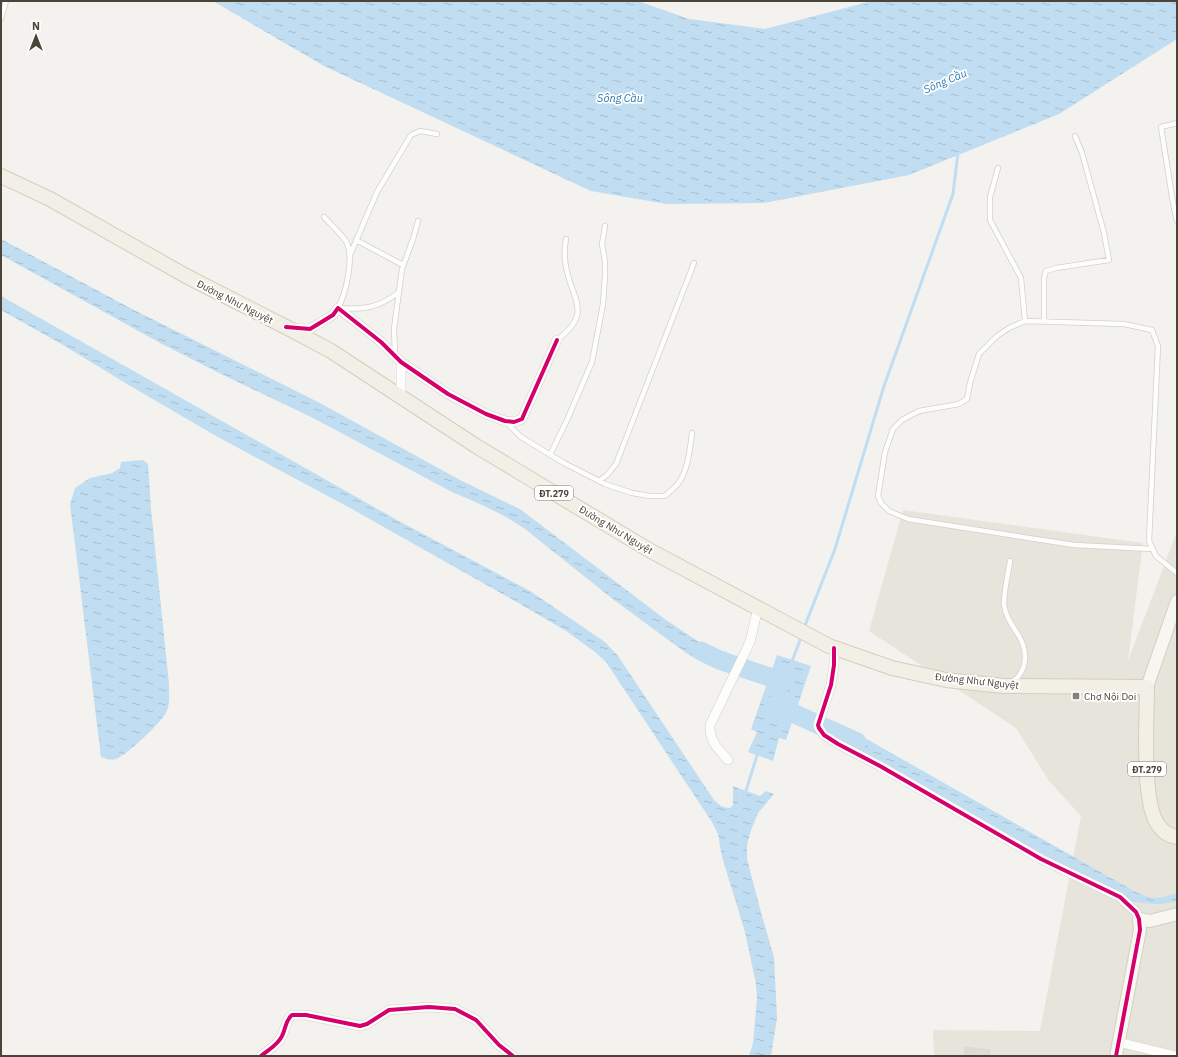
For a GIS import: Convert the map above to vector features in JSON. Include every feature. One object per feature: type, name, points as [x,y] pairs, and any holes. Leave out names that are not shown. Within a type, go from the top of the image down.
[{"type":"main road","name":"Đường Như Nguyệt","points":[[1,176],[50,199],[186,276],[331,351],[476,446],[649,550],[834,648],[892,668],[946,680],[1008,686],[1147,687]]},
{"type":"main road","name":"ĐT.279","points":[[1147,687],[1147,781],[1149,803],[1159,826],[1165,832],[1177,837]]},
{"type":"street","points":[[286,327],[310,329],[333,315],[338,308],[381,342],[398,359],[448,394],[486,414],[506,421],[514,422],[522,419],[557,340]]},
{"type":"street","points":[[398,359],[401,397]]},
{"type":"street","points":[[1147,687],[1176,603]]},
{"type":"street","points":[[728,760],[717,748],[712,739],[710,725],[750,642],[758,608]]},
{"type":"street","points":[[834,648],[834,665],[831,685],[818,724],[824,735],[1041,859],[1120,897],[1136,912],[1139,919],[1140,930],[1116,1056]]},
{"type":"street","points":[[1139,919],[1150,921],[1177,914]]},
{"type":"street","points":[[261,1056],[278,1042],[283,1035],[287,1020],[292,1015],[306,1014],[360,1026],[367,1024],[389,1010],[429,1007],[455,1009],[476,1020],[499,1045],[513,1056]]},
{"type":"street","points":[[1118,1042],[1176,1056]]},
{"type":"lane","points":[[1,19],[6,1]]},
{"type":"lane","points":[[1177,123],[1161,127],[1177,221]]},
{"type":"lane","points":[[399,292],[390,299],[364,309],[338,308],[342,301],[346,285],[350,255],[376,192],[411,135],[420,131],[437,134]]},
{"type":"lane","points":[[1044,321],[1044,278],[1046,271],[1056,268],[1108,260],[1104,233],[1076,136]]},
{"type":"lane","points":[[998,168],[990,197],[990,220],[1021,278],[1025,321]]},
{"type":"lane","points":[[324,217],[347,243],[350,255]]},
{"type":"lane","points":[[398,359],[394,329],[402,269],[418,221]]},
{"type":"lane","points":[[550,455],[592,362],[603,304],[605,262],[602,244],[605,226]]},
{"type":"lane","points":[[557,340],[572,326],[577,315],[577,303],[568,279],[564,261],[566,239]]},
{"type":"lane","points":[[356,240],[403,265]]},
{"type":"lane","points":[[599,481],[607,475],[616,464],[694,263]]},
{"type":"lane","points":[[1153,549],[1074,545],[908,519],[890,511],[881,503],[878,496],[885,452],[893,429],[902,420],[918,411],[959,404],[967,399],[970,383],[979,354],[997,336],[1009,328],[1025,321],[1124,324],[1152,330],[1158,346],[1149,540],[1153,549],[1156,556],[1177,573]]},
{"type":"lane","points":[[506,421],[521,437],[550,455],[599,481],[632,493],[650,496],[665,496],[678,484],[684,470],[692,432]]},
{"type":"lane","points":[[1008,686],[1022,671],[1026,660],[1020,638],[1006,615],[1004,604],[1010,561]]},
{"type":"shaded area","points":[[903,510],[1143,543],[1128,661],[1177,531],[1177,1056],[934,1056],[933,1030],[1040,1031],[1081,816],[1049,781],[1016,728],[869,631]]},
{"type":"water","name":"Sông Cầu","points":[[213,1],[638,1],[689,19],[765,29],[872,1],[1177,1],[1177,39],[1059,114],[909,175],[764,203],[667,204],[591,191],[324,66]]},
{"type":"water","points":[[1,239],[134,310],[320,403],[460,480],[520,509],[666,620],[702,644],[716,650],[727,652],[721,669],[702,662],[689,655],[614,600],[525,529],[508,518],[454,493],[313,418],[162,344],[1,255]]},
{"type":"water","points":[[1,296],[397,520],[530,591],[605,642],[618,656],[714,800],[719,805],[730,808],[733,805],[733,786],[760,796],[766,791],[774,794],[758,813],[747,845],[747,859],[774,957],[777,1018],[771,1056],[749,1056],[753,1043],[757,998],[756,984],[745,932],[722,857],[718,834],[712,822],[606,662],[566,631],[515,601],[352,509],[216,436],[1,310]]},
{"type":"water","points":[[143,460],[148,464],[151,509],[169,684],[169,705],[164,716],[145,737],[123,755],[116,759],[110,759],[101,757],[70,504],[75,488],[90,478],[112,473],[120,468],[121,462]]},
{"type":"water","points":[[777,655],[811,666],[786,740],[779,738],[773,761],[748,752],[757,732],[751,729]]},
{"type":"water","points":[[837,725],[858,734],[1132,890],[1144,896],[1154,898],[1177,893],[1177,901],[1165,904],[1154,904],[1130,901],[1054,861],[833,736],[834,729]]},
{"type":"building","points":[[965,1047],[990,1050],[990,1056],[964,1056]]},
{"type":"waterway","points":[[804,628],[835,549],[884,386],[953,194],[958,153]]},
{"type":"waterway","points":[[791,664],[802,635]]},
{"type":"waterway","points":[[701,651],[719,660],[784,682]]},
{"type":"waterway","points":[[775,705],[857,742]]},
{"type":"waterway","points":[[745,794],[758,752]]},
{"type":"cycle path","points":[[286,327],[310,329],[333,315],[338,308],[381,342],[401,362],[448,394],[486,414],[505,421],[514,422],[522,419],[557,340]]},
{"type":"cycle path","points":[[834,648],[834,665],[831,685],[818,725],[824,735],[1041,859],[1120,897],[1136,912],[1139,919],[1140,930],[1116,1056]]},
{"type":"cycle path","points":[[261,1056],[280,1039],[287,1022],[292,1015],[306,1015],[360,1026],[367,1024],[389,1010],[429,1007],[455,1009],[476,1020],[499,1045],[513,1056]]},
{"type":"place","name":"Chợ Nội Doi","points":[[1076,696]]}]
